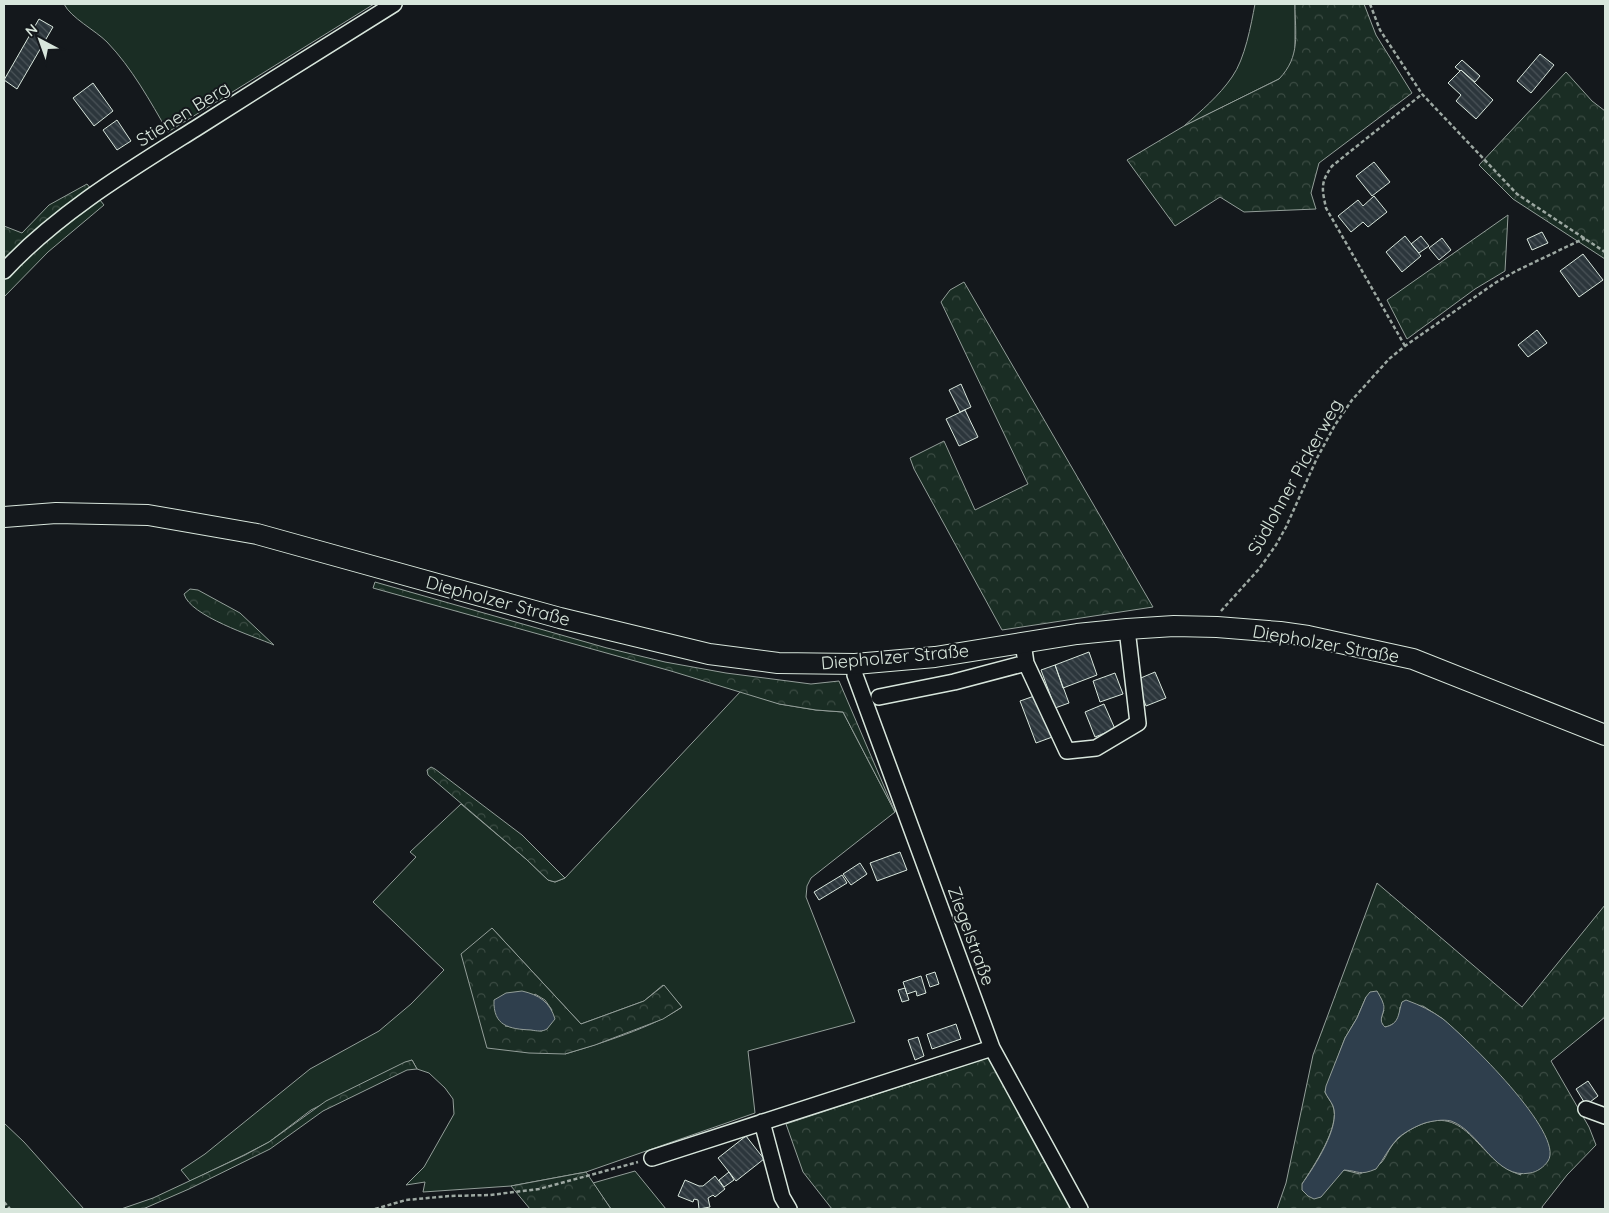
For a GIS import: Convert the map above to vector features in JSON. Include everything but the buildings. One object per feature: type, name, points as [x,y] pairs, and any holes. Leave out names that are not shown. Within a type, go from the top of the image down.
[{"type":"main road","name":"Diepholzer Straße","points":[[4,517],[56,513],[148,515],[257,534],[560,618],[709,654],[778,663],[855,664],[935,657],[1077,634],[1174,626],[1280,632],[1308,636],[1413,659],[1605,735]]},
{"type":"street","name":"Stienen Berg","points":[[4,272],[41,235],[110,184],[394,4]]},
{"type":"street","points":[[1023,643],[1026,663],[1067,751],[1096,748],[1138,723],[1127,629]]},
{"type":"street","points":[[879,697],[954,682],[1026,663]]},
{"type":"street","name":"Ziegelstraße","points":[[855,664],[855,675],[992,1048],[1080,1209]]},
{"type":"street","points":[[652,1158],[992,1048]]},
{"type":"street","points":[[1586,1109],[1605,1116]]},
{"type":"street","points":[[762,1122],[782,1197],[789,1209]]},
{"type":"path","points":[[1370,4],[1380,30],[1422,94],[1517,194],[1605,252]]},
{"type":"path","points":[[1405,346],[1326,208],[1322,188],[1325,176],[1332,166],[1422,94]]},
{"type":"path","name":"Südlohner Pickerweg","points":[[1217,627],[1222,610],[1276,545],[1317,458],[1335,425],[1352,400],[1371,378],[1405,346],[1495,283],[1585,238]]},
{"type":"path","points":[[376,1209],[406,1200],[490,1195],[540,1189],[652,1158]]},
{"type":"path","points":[[4,1202],[10,1209]]},
{"type":"green space","points":[[64,4],[374,4],[168,132],[125,63],[102,37],[72,14]]},
{"type":"green space","points":[[1255,4],[1295,4],[1295,53],[1289,69],[1279,79],[1184,126],[1216,97],[1237,70],[1247,42]]},
{"type":"green space","points":[[1295,4],[1364,4],[1376,35],[1412,93],[1319,163],[1311,193],[1316,209],[1244,212],[1220,197],[1175,226],[1127,160],[1184,126],[1279,79],[1291,62],[1294,53],[1296,35]]},
{"type":"green space","points":[[1566,72],[1592,101],[1605,111],[1605,259],[1513,199],[1479,165]]},
{"type":"green space","points":[[87,184],[104,205],[48,252],[4,297],[4,226],[22,233],[49,205]]},
{"type":"green space","points":[[1508,215],[1505,271],[1475,289],[1407,339],[1387,300]]},
{"type":"green space","points":[[964,282],[1153,607],[1002,630],[914,469],[910,458],[944,441],[975,510],[1028,484],[941,302],[950,290]]},
{"type":"green space","points":[[375,582],[607,648],[665,662],[726,673],[811,684],[839,681],[895,812],[843,712],[779,704],[671,671],[373,588]]},
{"type":"green space","points":[[190,589],[198,590],[240,613],[274,645],[238,631],[198,610],[189,602],[184,594]]},
{"type":"green space","points":[[741,691],[780,704],[843,712],[895,812],[811,878],[807,886],[806,897],[855,1022],[748,1051],[755,1113],[586,1172],[511,1186],[423,1192],[425,1182],[406,1185],[424,1167],[454,1114],[453,1099],[445,1088],[429,1073],[417,1069],[412,1060],[311,1110],[269,1142],[190,1181],[181,1170],[205,1154],[310,1069],[379,1031],[411,1004],[444,970],[373,902],[416,857],[410,852],[461,804],[548,880],[555,882],[565,878]],"holes":[[[492,928],[581,1024],[644,1001],[663,985],[682,1007],[656,1022],[610,1040],[565,1054]]]},
{"type":"green space","points":[[431,767],[522,835],[565,878],[555,882],[548,880],[428,775],[427,770]]},
{"type":"green space","points":[[1377,883],[1522,1007],[1605,905],[1605,1017],[1551,1061],[1589,1127],[1596,1145],[1567,1175],[1542,1207],[1543,1209],[1277,1209],[1286,1183],[1313,1055]],"holes":[[[1366,997],[1384,1010],[1381,1021],[1385,1027],[1392,1025],[1397,1020],[1400,1007],[1423,1006],[1443,1019],[1468,1042],[1521,1175],[1505,1168],[1458,1125],[1444,1121],[1428,1122],[1408,1131],[1395,1142],[1381,1163],[1360,1174],[1344,1170],[1338,1175],[1302,1184],[1330,1135],[1334,1114],[1333,1106],[1325,1092],[1345,1038],[1357,1018]]]},
{"type":"green space","points":[[492,928],[581,1024],[644,1001],[664,985],[682,1007],[663,1019],[595,1045],[565,1054],[529,1053],[487,1048],[461,954]],"holes":[[[535,994],[545,1000],[552,1010],[542,1031],[505,1026]]]},
{"type":"green space","points":[[990,1057],[1072,1209],[832,1209],[803,1172],[786,1124]]},
{"type":"green space","points":[[412,1060],[417,1069],[407,1070],[323,1111],[270,1149],[189,1189],[143,1209],[121,1209],[153,1198],[245,1155],[269,1142],[326,1101]]},
{"type":"green space","points":[[4,1123],[24,1142],[84,1209],[4,1209]]},
{"type":"green space","points":[[635,1171],[666,1209],[611,1209],[593,1183]]},
{"type":"green space","points":[[586,1172],[611,1209],[530,1209],[511,1186]]},
{"type":"water","points":[[522,991],[539,997],[550,1008],[555,1019],[547,1029],[539,1031],[516,1029],[499,1021],[494,1009],[494,1000],[506,993]]},
{"type":"water","points":[[1377,991],[1384,1006],[1381,1021],[1385,1027],[1390,1026],[1396,1021],[1402,1002],[1406,1000],[1426,1008],[1443,1019],[1490,1064],[1510,1086],[1542,1130],[1550,1148],[1548,1161],[1544,1165],[1530,1173],[1518,1173],[1507,1169],[1497,1162],[1461,1126],[1451,1121],[1438,1120],[1422,1124],[1398,1138],[1376,1169],[1363,1173],[1344,1170],[1321,1197],[1314,1199],[1302,1190],[1302,1184],[1325,1146],[1333,1124],[1333,1106],[1325,1092],[1326,1086],[1345,1038],[1357,1018],[1366,997],[1370,992]]}]
